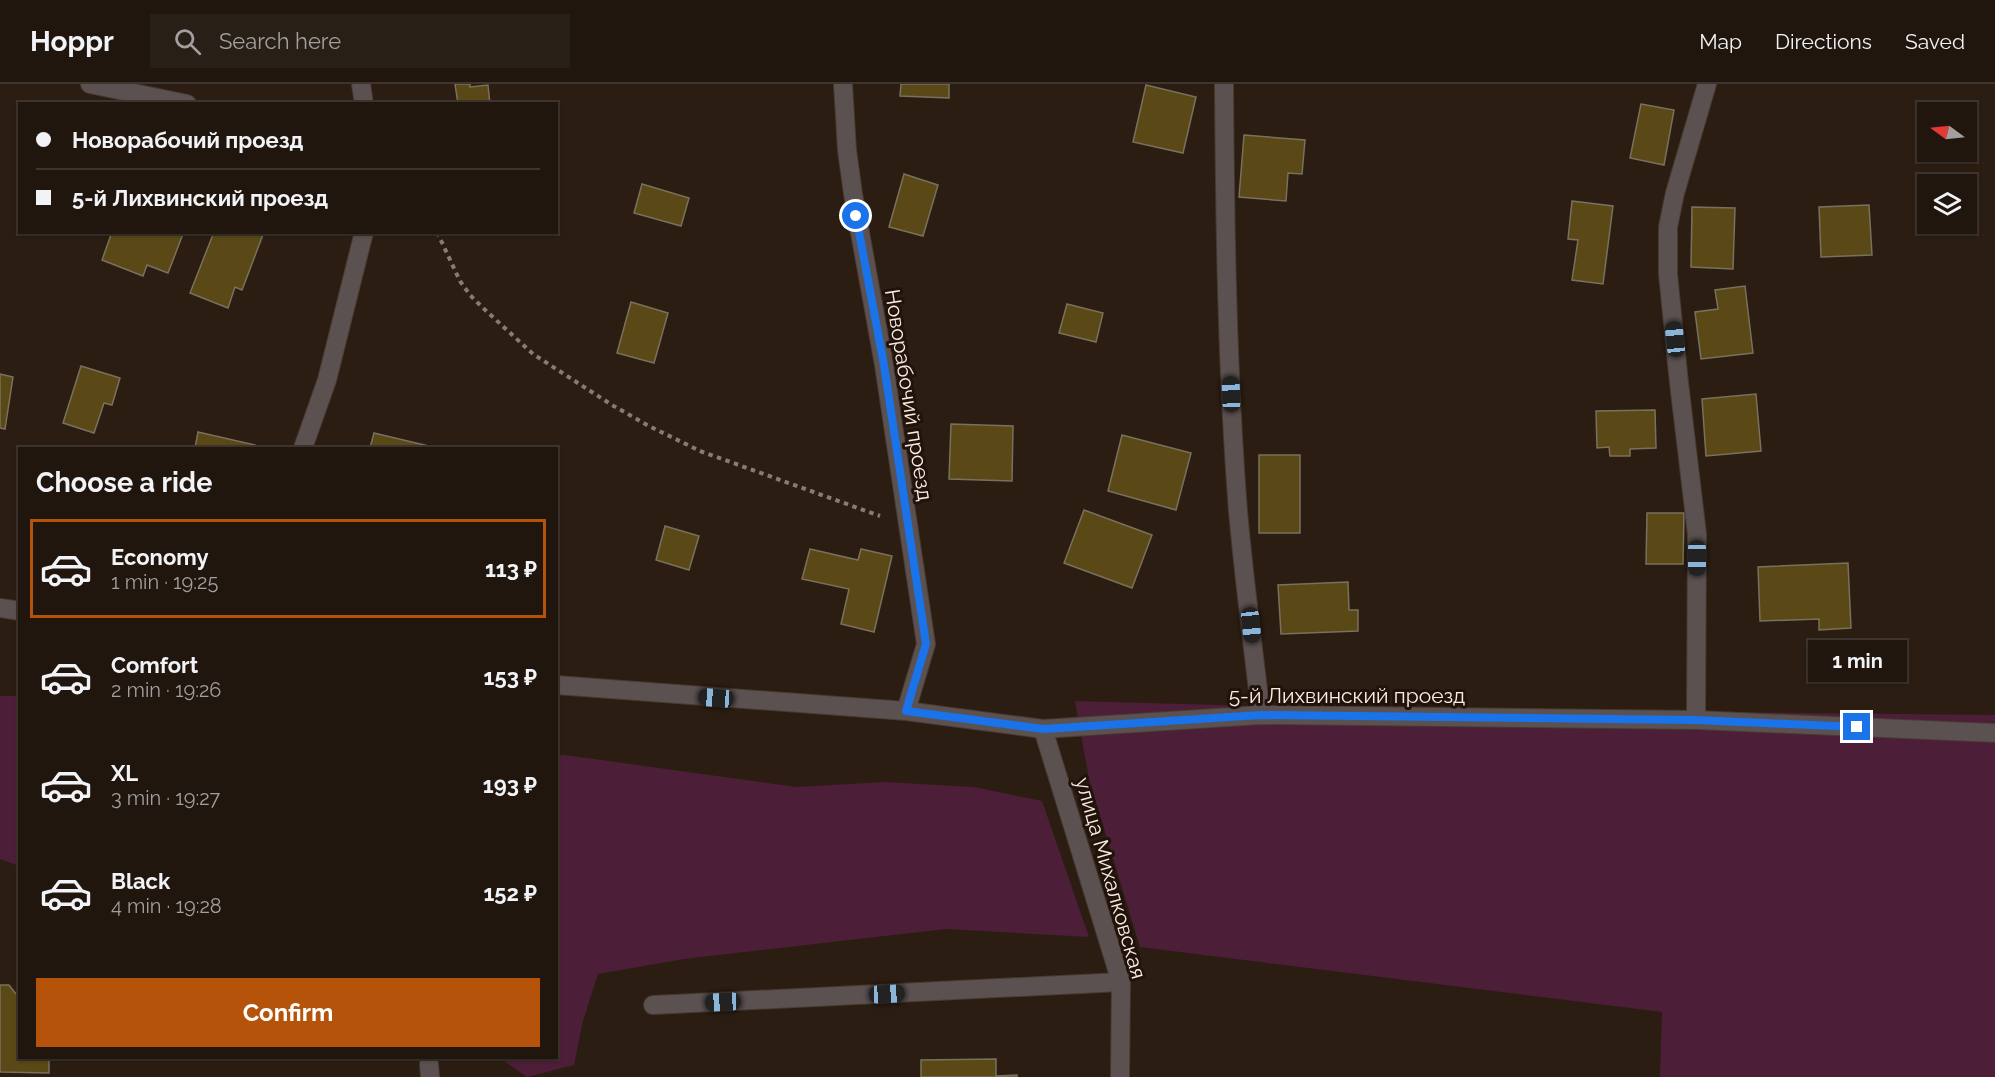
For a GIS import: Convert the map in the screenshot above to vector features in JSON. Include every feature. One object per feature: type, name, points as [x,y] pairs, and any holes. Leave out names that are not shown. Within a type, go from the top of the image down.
[{"type":"street","points":[[90,84],[178,102]]},
{"type":"street","points":[[361,84],[364,102]]},
{"type":"street","name":"Новорабочий проезд","points":[[843,84],[847,150],[853,194],[884,365],[926,644],[906,711]]},
{"type":"street","points":[[1224,84],[1233,425],[1239,513],[1261,715]]},
{"type":"street","points":[[1696,720],[1697,534],[1678,372],[1668,227],[1673,201],[1707,84]]},
{"type":"street","points":[[303,447],[327,380],[364,234]]},
{"type":"street","points":[[0,608],[18,611]]},
{"type":"street","name":"5-й Лихвинский проезд","points":[[558,685],[906,711],[1044,729],[1261,715],[1696,720],[1995,733]]},
{"type":"street","name":"улица Михалковская","points":[[1044,729],[1121,982],[1120,1077]]},
{"type":"street","points":[[653,1005],[1121,982]]},
{"type":"path","points":[[437,234],[460,281],[482,307],[533,354],[612,405],[700,451],[907,526]]},
{"type":"shaded area","points":[[0,696],[18,696],[18,866],[0,859]]},
{"type":"shaded area","points":[[1075,701],[1321,708],[1995,715],[1995,1077],[1660,1077],[1662,1012],[1140,947],[1089,779]]},
{"type":"shaded area","points":[[558,755],[796,787],[885,782],[974,787],[1042,801],[1089,937],[946,929],[684,959],[598,974],[583,1021],[574,1065],[527,1077],[501,1059],[558,1059]]},
{"type":"building","points":[[455,84],[470,84],[470,87],[488,85],[490,102],[458,102]]},
{"type":"building","points":[[901,84],[949,84],[949,98],[900,96]]},
{"type":"building","points":[[1146,85],[1196,97],[1183,153],[1133,142]]},
{"type":"building","points":[[1641,104],[1674,110],[1664,165],[1630,158]]},
{"type":"building","points":[[1244,135],[1305,140],[1302,174],[1288,173],[1286,201],[1239,197]]},
{"type":"building","points":[[904,174],[938,185],[923,236],[889,227]]},
{"type":"building","points":[[642,184],[689,198],[681,226],[634,213]]},
{"type":"building","points":[[1572,201],[1613,206],[1603,284],[1572,280],[1578,240],[1568,239]]},
{"type":"building","points":[[1869,205],[1872,255],[1821,257],[1819,207]]},
{"type":"building","points":[[1692,207],[1735,208],[1733,269],[1691,267]]},
{"type":"building","points":[[111,234],[183,234],[168,273],[147,265],[143,276],[102,260]]},
{"type":"building","points":[[213,234],[263,234],[242,290],[235,287],[228,308],[190,293]]},
{"type":"building","points":[[1745,286],[1753,353],[1701,359],[1695,312],[1718,309],[1715,290]]},
{"type":"building","points":[[631,302],[668,313],[654,363],[617,353]]},
{"type":"building","points":[[1067,304],[1103,313],[1096,342],[1059,333]]},
{"type":"building","points":[[81,366],[120,378],[112,405],[104,403],[94,433],[63,423]]},
{"type":"building","points":[[0,374],[13,377],[5,429],[0,428]]},
{"type":"building","points":[[1756,394],[1761,451],[1706,456],[1702,399]]},
{"type":"building","points":[[1655,410],[1656,448],[1630,449],[1630,456],[1610,456],[1609,447],[1597,448],[1596,411]]},
{"type":"building","points":[[951,424],[1013,426],[1012,481],[949,479]]},
{"type":"building","points":[[198,432],[255,445],[254,447],[195,447]]},
{"type":"building","points":[[374,433],[433,447],[370,447]]},
{"type":"building","points":[[1122,435],[1191,453],[1176,510],[1108,491]]},
{"type":"building","points":[[1259,455],[1300,455],[1300,533],[1259,533]]},
{"type":"building","points":[[1084,510],[1152,535],[1132,588],[1064,563]]},
{"type":"building","points":[[1647,513],[1684,513],[1683,564],[1646,564]]},
{"type":"building","points":[[665,526],[699,536],[689,570],[656,560]]},
{"type":"building","points":[[810,549],[858,560],[861,549],[892,556],[874,632],[841,624],[849,589],[802,579]]},
{"type":"building","points":[[1848,563],[1851,628],[1819,630],[1819,619],[1760,621],[1758,567]]},
{"type":"building","points":[[1348,582],[1349,610],[1358,610],[1358,631],[1281,634],[1278,585]]},
{"type":"building","points":[[0,985],[9,985],[18,996],[18,1059],[49,1059],[49,1073],[0,1072]]},
{"type":"building","points":[[996,1059],[996,1076],[1017,1075],[1017,1077],[921,1077],[921,1060]]},
{"type":"route","points":[[856,216],[884,365],[926,644],[906,711],[1044,729],[1261,715],[1696,720],[1857,727]]}]
